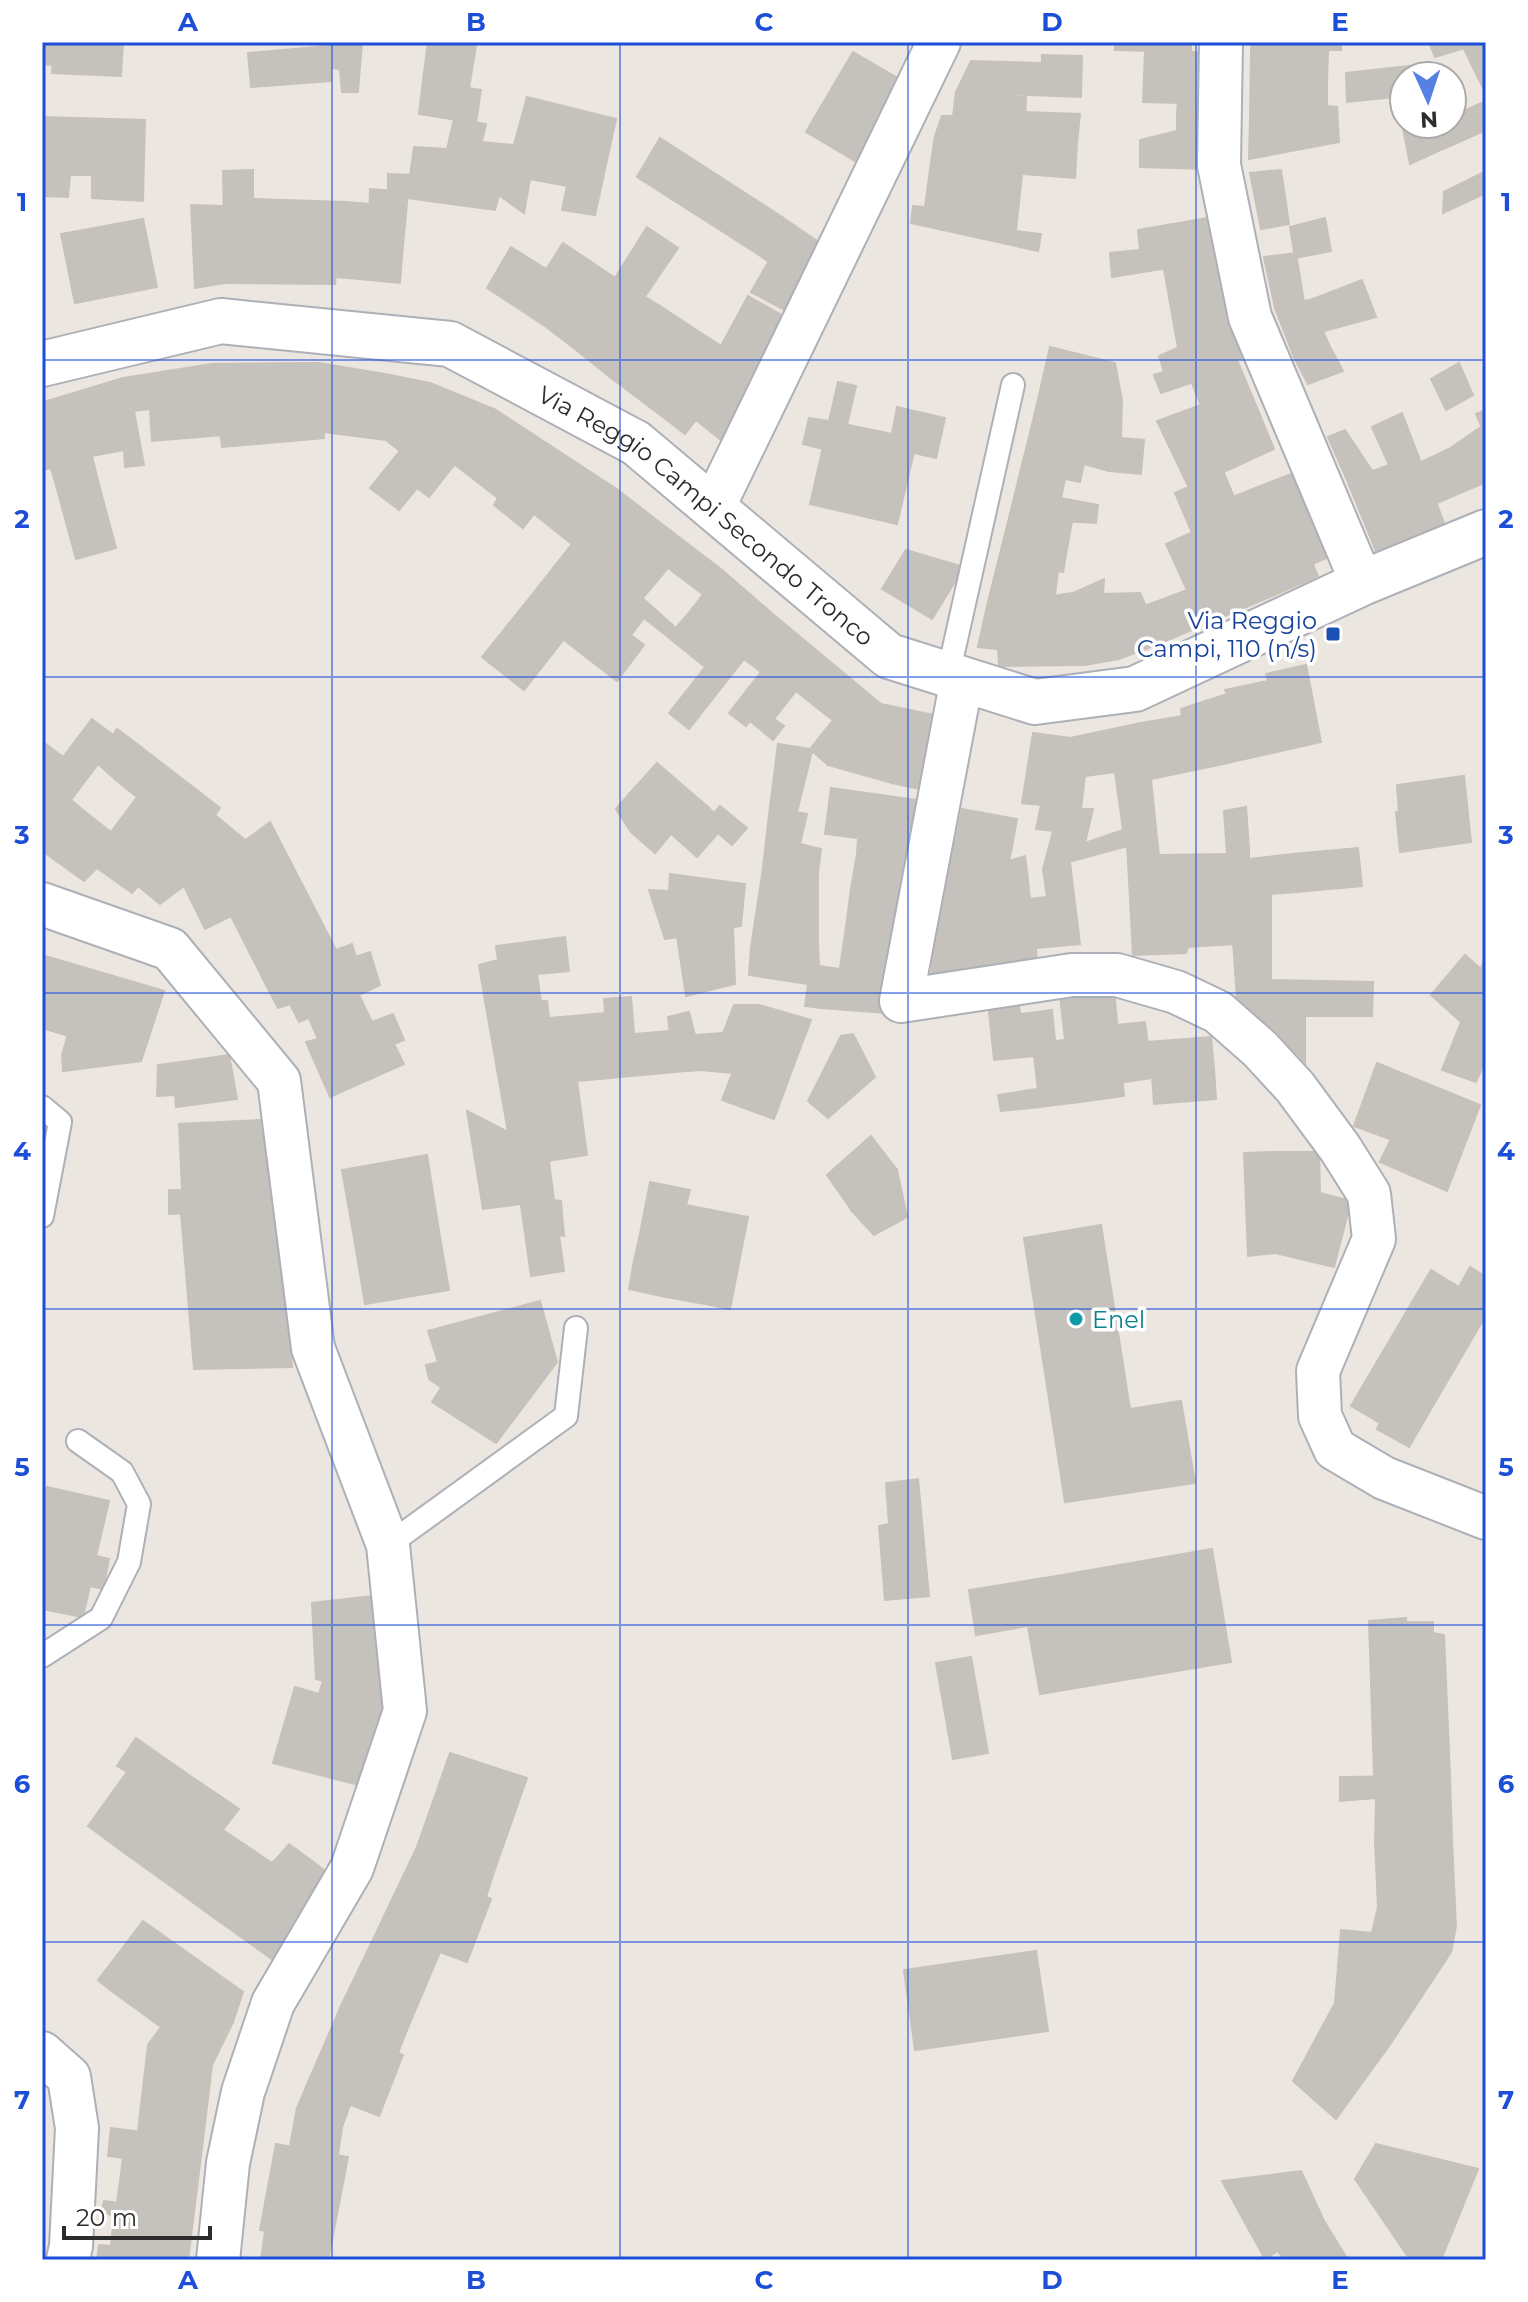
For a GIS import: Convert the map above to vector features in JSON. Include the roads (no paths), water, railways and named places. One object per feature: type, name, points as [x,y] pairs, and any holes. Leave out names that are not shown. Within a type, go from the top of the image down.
[{"type":"street","points":[[714,506],[939,42]]},
{"type":"street","points":[[1221,42],[1219,165],[1250,317],[1362,583]]},
{"type":"street","name":"Via Reggio Campi Secondo Tronco","points":[[42,364],[221,321],[450,344],[636,443],[889,656],[1035,702],[1135,689],[1362,583],[1486,532]]},
{"type":"street","points":[[955,677],[901,1001],[1072,975],[1117,975],[1176,992],[1218,1012],[1229,1021],[1295,1087],[1369,1194],[1374,1239],[1318,1371],[1320,1416],[1335,1449],[1384,1478],[1486,1518]]},
{"type":"street","points":[[42,904],[170,949],[279,1081],[313,1348],[388,1545],[405,1711],[352,1868],[273,2003],[243,2092],[228,2163],[218,2260]]},
{"type":"street","points":[[42,2053],[69,2077],[77,2128],[68,2260]]},
{"type":"lane","points":[[955,677],[1013,385]]},
{"type":"lane","points":[[42,1107],[60,1122],[42,1216]]},
{"type":"lane","points":[[388,1545],[566,1416],[576,1328]]},
{"type":"lane","points":[[42,1656],[101,1618],[129,1562],[139,1504],[122,1472],[78,1441]]},
{"type":"place","name":"Via Reggio Campi, 110 (n/s)","points":[[1333,634]]},
{"type":"place","name":"Enel","points":[[1076,1319]]}]
